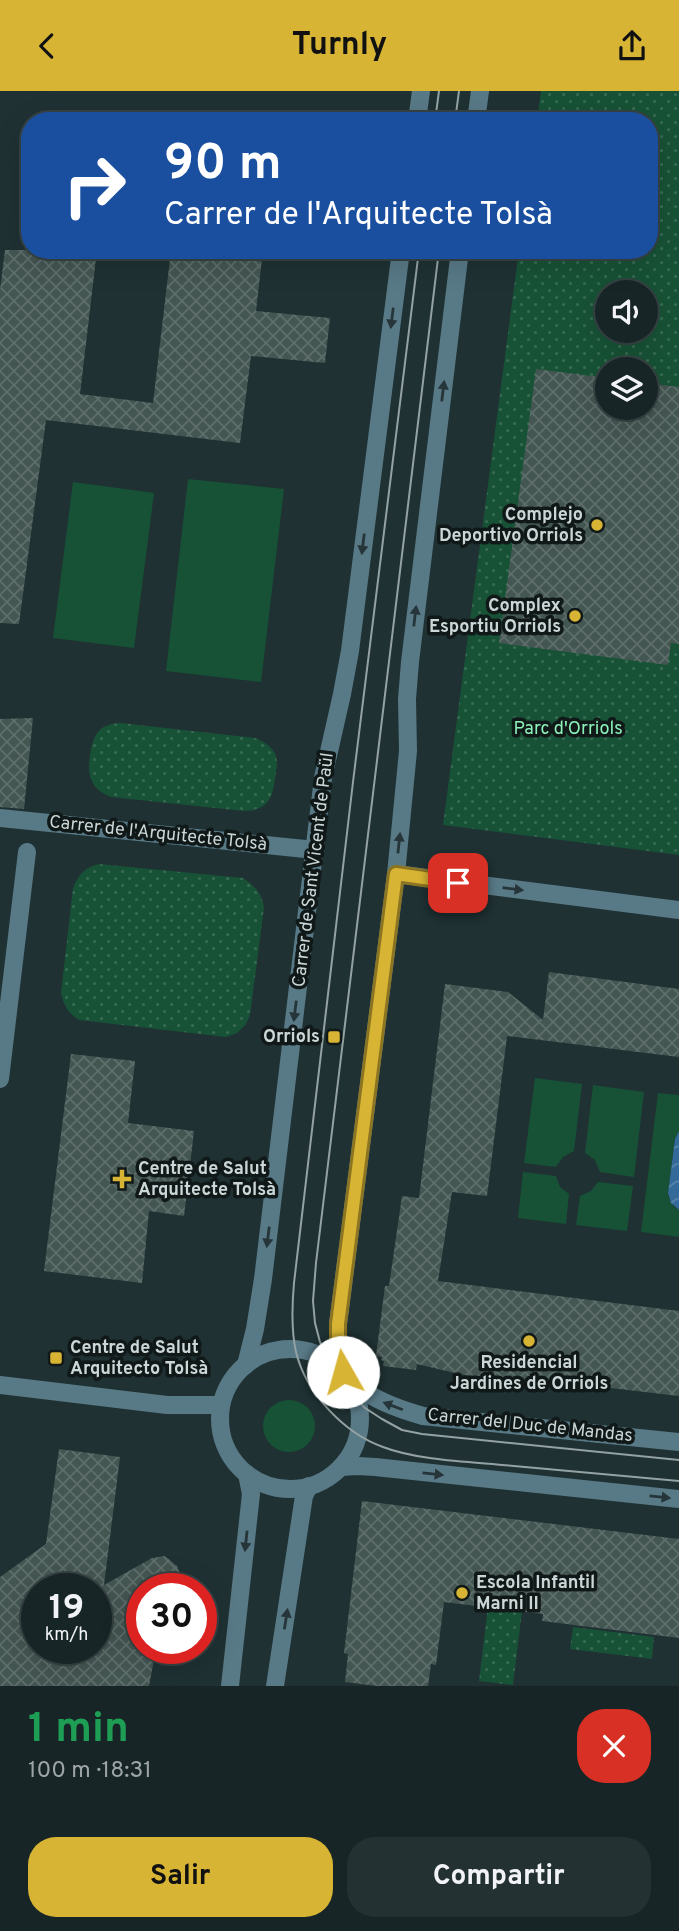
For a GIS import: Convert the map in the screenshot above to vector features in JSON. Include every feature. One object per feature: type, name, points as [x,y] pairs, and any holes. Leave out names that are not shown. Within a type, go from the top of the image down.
[{"type":"street","points":[[418,112],[421,91]]},
{"type":"street","points":[[477,112],[480,91]]},
{"type":"street","name":"Carrer de Sant Vicent de Paül","points":[[246,1365],[256,1329],[263,1279],[323,778],[350,651],[400,259]]},
{"type":"street","points":[[345,1376],[332,1363],[312,1353],[289,1349],[267,1353],[246,1365],[231,1383],[221,1405],[221,1428],[227,1451],[239,1467],[260,1483],[283,1489],[309,1486],[327,1479],[341,1467],[353,1450],[360,1423],[358,1401],[338,1355],[338,1324],[396,874],[408,751],[407,699],[410,662],[459,259]]},
{"type":"street","name":"Carrer de l'Arquitecte Tolsà","points":[[0,818],[315,850]]},
{"type":"street","points":[[0,1079],[27,852]]},
{"type":"street","points":[[396,874],[679,910]]},
{"type":"street","name":"Carrer del Duc de Mandas","points":[[345,1376],[365,1393],[391,1407],[423,1416],[679,1442]]},
{"type":"street","points":[[0,1385],[167,1405],[221,1405]]},
{"type":"street","points":[[341,1467],[366,1467],[679,1499]]},
{"type":"street","points":[[230,1686],[251,1494],[247,1473]]},
{"type":"street","points":[[275,1686],[304,1496],[309,1486]]},
{"type":"green space","name":"Parc d'Orriols","points":[[541,91],[679,91],[679,855],[443,825],[518,259],[658,259],[658,112],[538,112]]},
{"type":"green space","points":[[188,479],[284,489],[261,682],[166,671]]},
{"type":"green space","points":[[73,482],[154,493],[134,648],[53,638]]},
{"type":"green space","points":[[121,723],[262,741],[277,759],[270,798],[258,809],[244,811],[111,797],[104,794],[95,786],[90,776],[91,749],[102,728]]},
{"type":"green space","points":[[99,864],[243,878],[257,890],[264,907],[250,1015],[237,1033],[226,1037],[79,1020],[69,1012],[61,993],[73,888],[83,872]]},
{"type":"green space","points":[[535,1078],[582,1084],[574,1151],[563,1157],[556,1167],[524,1163]]},
{"type":"green space","points":[[593,1085],[644,1092],[634,1177],[600,1172],[595,1160],[585,1153]]},
{"type":"green space","points":[[658,1093],[679,1095],[679,1131],[675,1139],[668,1193],[679,1210],[679,1237],[641,1232]]},
{"type":"green space","points":[[523,1172],[556,1176],[560,1187],[569,1194],[566,1224],[518,1218]]},
{"type":"green space","points":[[598,1182],[633,1186],[627,1231],[576,1225],[580,1196],[591,1191]]},
{"type":"green space","points":[[289,1400],[299,1402],[307,1408],[313,1416],[313,1436],[307,1444],[299,1450],[289,1452],[279,1450],[271,1444],[265,1436],[263,1426],[265,1416],[271,1408],[279,1402]]},
{"type":"green space","points":[[488,1607],[522,1611],[513,1685],[479,1681]]},
{"type":"green space","points":[[573,1627],[654,1637],[652,1659],[570,1649]]},
{"type":"water","points":[[679,1131],[679,1210],[671,1203],[668,1193],[675,1139]]},
{"type":"building","points":[[5,250],[21,250],[21,259],[96,259],[80,394],[153,403],[170,259],[262,259],[256,311],[330,318],[325,363],[251,356],[240,443],[46,420],[19,624],[0,623],[0,290]]},
{"type":"building","name":"Complejo Deportivo Orriols","points":[[536,369],[595,376],[595,420],[658,420],[658,384],[679,387],[679,644],[671,643],[668,665],[499,643]]},
{"type":"building","points":[[33,718],[24,809],[0,807],[0,719]]},
{"type":"building","points":[[549,972],[679,989],[679,1057],[507,1036],[487,1196],[452,1192],[438,1281],[679,1311],[679,1396],[585,1385],[584,1390],[552,1386],[552,1381],[484,1378],[417,1364],[416,1370],[383,1366],[382,1357],[376,1356],[385,1286],[389,1286],[402,1196],[419,1198],[445,984],[508,992],[543,1020]]},
{"type":"building","name":"Centre de Salut Arquitecte Tolsà","points":[[71,1054],[135,1061],[128,1123],[194,1131],[184,1216],[149,1211],[142,1283],[44,1271]]},
{"type":"building","points":[[59,1449],[120,1457],[106,1573],[21,1573],[21,1664],[112,1664],[112,1580],[152,1558],[165,1556],[177,1566],[180,1573],[126,1573],[126,1664],[153,1664],[149,1686],[0,1686],[0,1577],[46,1544]]},
{"type":"building","points":[[362,1501],[679,1539],[679,1638],[542,1621],[543,1614],[444,1602],[436,1665],[431,1664],[428,1686],[377,1686],[345,1682],[348,1654],[344,1653]]},
{"type":"tram line","points":[[436,112],[439,91]]},
{"type":"tram line","points":[[456,112],[459,91]]},
{"type":"tram line","points":[[418,259],[294,1283],[292,1317],[296,1352],[308,1382],[341,1422],[368,1441],[397,1452],[447,1460],[679,1481]]},
{"type":"tram line","points":[[438,259],[316,1263],[313,1301],[315,1323],[320,1342],[344,1386],[365,1408],[402,1430],[679,1460]]},
{"type":"place","name":"Complejo Deportivo Orriols","points":[[597,525]]},
{"type":"place","name":"Complex Esportiu Orriols","points":[[575,616]]},
{"type":"place","name":"Orriols","points":[[334,1037]]},
{"type":"place","name":"Centre de Salut Arquitecte Tolsà","points":[[122,1179]]},
{"type":"place","name":"Residencial Jardines de Orriols","points":[[529,1341]]},
{"type":"place","name":"Centre de Salut Arquitecto Tolsà","points":[[56,1358]]},
{"type":"place","name":"Escola Infantil Marni II","points":[[462,1593]]},
{"type":"route","points":[[343,1372],[338,1355],[338,1324],[396,874],[458,883]]}]
